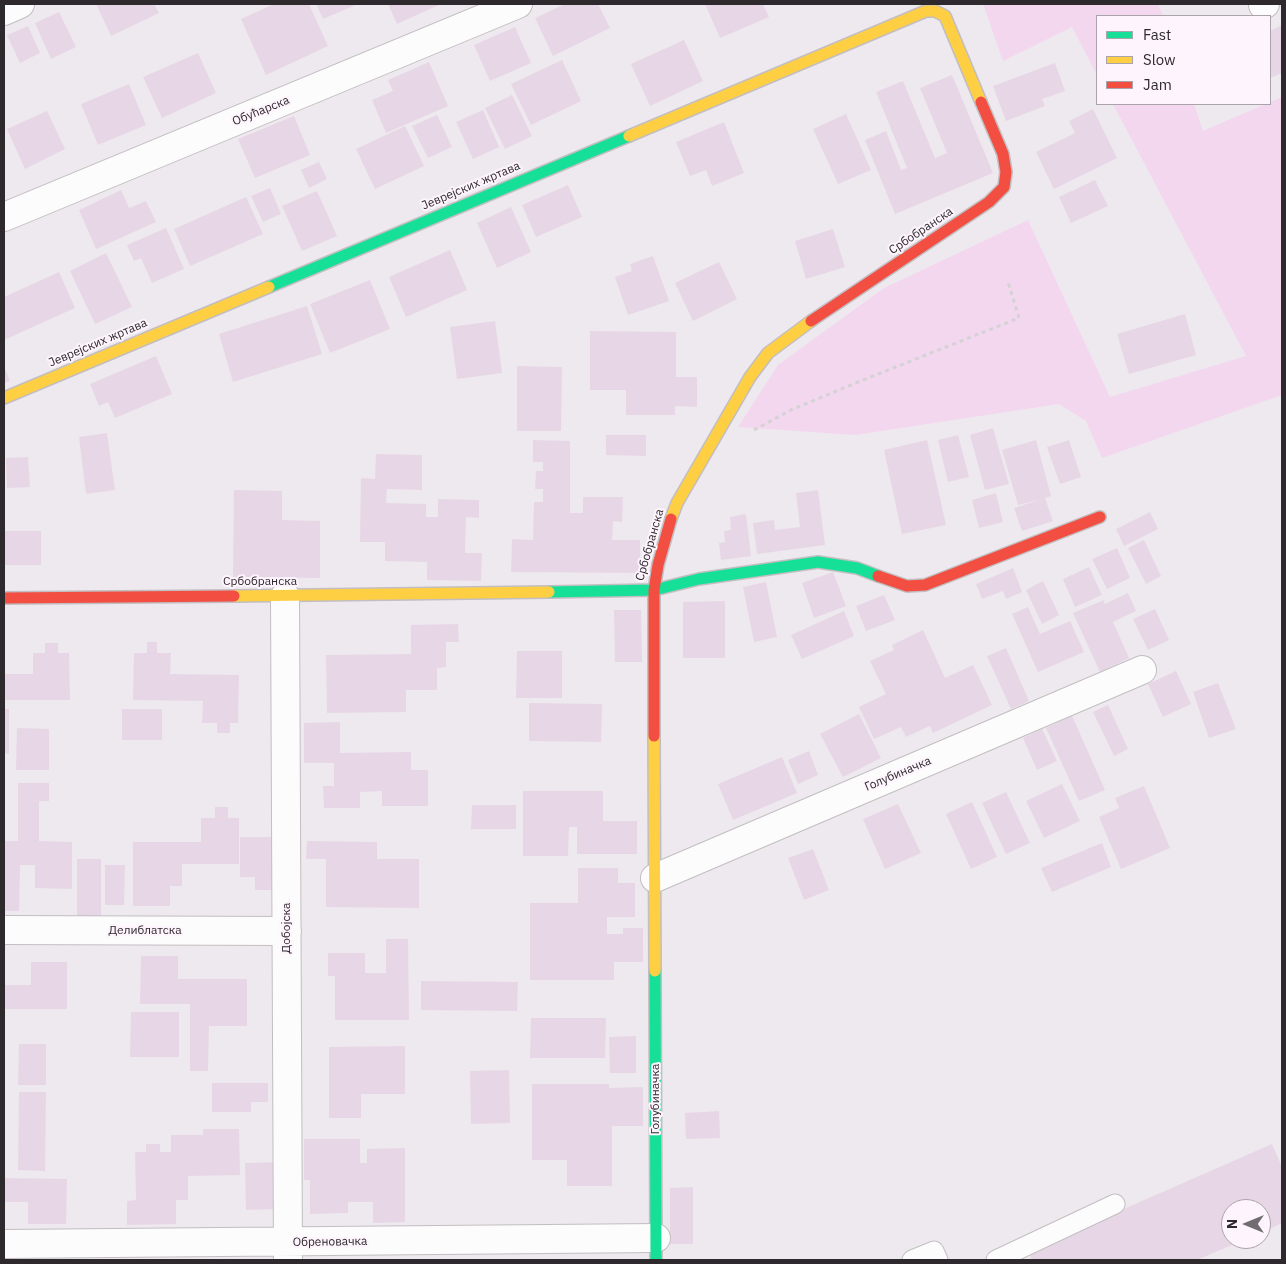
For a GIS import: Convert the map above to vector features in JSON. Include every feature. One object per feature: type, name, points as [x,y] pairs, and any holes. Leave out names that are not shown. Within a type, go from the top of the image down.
[{"type":"street","points":[[4,11],[20,4]]},
{"type":"street","name":"Обућарска","points":[[4,217],[518,4]]},
{"type":"street","name":"Јеврејских жртава","points":[[4,398],[926,11],[941,13],[948,20]]},
{"type":"street","name":"Србобранска","points":[[4,598],[654,590],[672,514],[760,362],[780,343],[989,202],[1004,187],[1006,172],[1003,154],[948,20]]},
{"type":"street","points":[[654,590],[699,579],[818,562],[857,568],[907,586],[925,585],[1100,517]]},
{"type":"street","name":"Голубиначка","points":[[654,590],[656,1249]]},
{"type":"street","name":"Добојска","points":[[286,596],[288,1251]]},
{"type":"street","name":"Голубиначка","points":[[655,878],[1142,670]]},
{"type":"street","name":"Делиблатска","points":[[4,930],[287,931]]},
{"type":"street","name":"Обреновачка","points":[[4,1244],[288,1251],[656,1249]]},
{"type":"lane","points":[[1004,1258],[1115,1204]]},
{"type":"lane","points":[[912,1260],[934,1251],[938,1260]]},
{"type":"path","points":[[750,432],[791,410],[1019,318],[1008,282]]},
{"type":"shaded area","points":[[983,4],[1158,4],[1163,15],[1096,15],[1096,73],[1072,27],[1003,61]]},
{"type":"shaded area","points":[[1282,97],[1282,395],[1102,458],[1086,421],[1059,404],[855,435],[738,427],[778,365],[884,288],[1028,220],[1110,397],[1246,356],[1114,105],[1194,105],[1203,131],[1263,105],[1271,105],[1271,102]]},
{"type":"building","points":[[96,4],[154,4],[159,13],[111,36]]},
{"type":"building","points":[[274,4],[309,4],[328,46],[266,75],[241,19]]},
{"type":"building","points":[[316,4],[358,4],[323,19]]},
{"type":"building","points":[[388,4],[441,4],[397,24]]},
{"type":"building","points":[[565,4],[598,4],[610,28],[553,56],[535,18]]},
{"type":"building","points":[[705,4],[763,4],[769,17],[720,38]]},
{"type":"building","points":[[59,12],[76,47],[51,59],[35,23]]},
{"type":"building","points":[[1282,25],[1282,73],[1271,78],[1271,30]]},
{"type":"building","points":[[28,26],[40,53],[20,63],[7,35]]},
{"type":"building","points":[[515,27],[531,63],[490,81],[474,45]]},
{"type":"building","points":[[684,40],[703,81],[650,106],[631,64]]},
{"type":"building","points":[[198,53],[216,93],[162,118],[143,77]]},
{"type":"building","points":[[562,60],[581,101],[531,125],[511,84]]},
{"type":"building","points":[[429,62],[448,106],[386,133],[372,100],[393,91],[388,80]]},
{"type":"building","points":[[1055,63],[1065,91],[1042,99],[1045,106],[1006,121],[993,86]]},
{"type":"building","points":[[952,75],[993,173],[895,214],[865,140],[886,131],[901,170],[907,168],[876,92],[903,81],[935,158],[947,153],[920,88]]},
{"type":"building","points":[[129,84],[146,125],[98,145],[81,104]]},
{"type":"building","points":[[512,95],[532,136],[505,149],[485,108]]},
{"type":"building","points":[[1093,109],[1117,158],[1054,189],[1036,152],[1075,133],[1069,121]]},
{"type":"building","points":[[483,110],[499,147],[473,159],[456,122]]},
{"type":"building","points":[[47,111],[65,149],[25,169],[7,129]]},
{"type":"building","points":[[846,114],[871,170],[838,184],[813,129]]},
{"type":"building","points":[[437,115],[452,147],[428,158],[412,126]]},
{"type":"building","points":[[294,116],[310,155],[255,178],[238,139]]},
{"type":"building","points":[[724,122],[744,173],[712,186],[706,170],[690,176],[676,142]]},
{"type":"building","points":[[405,126],[424,166],[375,189],[356,149]]},
{"type":"building","points":[[319,162],[327,179],[309,188],[301,170]]},
{"type":"building","points":[[1095,180],[1108,206],[1071,223],[1059,197]]},
{"type":"building","points":[[568,185],[582,217],[536,237],[522,205]]},
{"type":"building","points":[[270,188],[281,214],[263,222],[251,196]]},
{"type":"building","points":[[121,190],[129,208],[146,201],[156,222],[96,249],[79,210]]},
{"type":"building","points":[[317,191],[337,236],[302,251],[282,206]]},
{"type":"building","points":[[246,197],[263,234],[190,266],[174,229]]},
{"type":"building","points":[[511,207],[531,252],[497,268],[477,223]]},
{"type":"building","points":[[166,228],[184,269],[152,283],[141,258],[134,261],[127,245]]},
{"type":"building","points":[[833,229],[845,267],[806,279],[795,241]]},
{"type":"building","points":[[450,250],[467,290],[406,317],[389,277]]},
{"type":"building","points":[[106,253],[132,307],[95,324],[70,271]]},
{"type":"building","points":[[653,256],[669,301],[628,315],[615,277],[632,271],[630,264]]},
{"type":"building","points":[[719,262],[737,299],[693,321],[675,283]]},
{"type":"building","points":[[59,272],[75,308],[4,340],[4,297]]},
{"type":"building","points":[[370,280],[390,329],[330,353],[310,304]]},
{"type":"building","points":[[307,306],[322,354],[233,382],[219,334]]},
{"type":"building","points":[[1185,314],[1196,355],[1129,374],[1117,334]]},
{"type":"building","points":[[495,321],[502,373],[457,379],[450,327]]},
{"type":"building","points":[[590,331],[676,332],[676,377],[697,377],[697,407],[675,406],[675,415],[626,415],[626,390],[590,390]]},
{"type":"building","points":[[156,356],[172,394],[115,418],[108,402],[99,406],[90,384]]},
{"type":"building","points":[[4,366],[10,381],[4,383]]},
{"type":"building","points":[[517,366],[562,367],[561,431],[517,431]]},
{"type":"building","points":[[993,428],[1009,484],[985,490],[970,435]]},
{"type":"building","points":[[107,433],[115,490],[86,494],[79,437]]},
{"type":"building","points":[[606,435],[646,435],[646,456],[606,455]]},
{"type":"building","points":[[958,435],[969,477],[948,482],[938,440]]},
{"type":"building","points":[[533,440],[570,441],[570,513],[583,513],[583,497],[623,497],[622,522],[613,521],[612,540],[640,540],[640,573],[511,572],[512,539],[533,540],[534,502],[543,502],[543,489],[535,489],[536,471],[543,471],[543,462],[533,462]]},
{"type":"building","points":[[927,440],[946,525],[902,534],[884,450]]},
{"type":"building","points":[[1036,440],[1051,496],[1045,498],[1053,521],[1022,531],[1014,508],[1039,500],[1018,505],[1002,450]]},
{"type":"building","points":[[1069,440],[1081,477],[1060,484],[1047,447]]},
{"type":"building","points":[[376,454],[422,455],[422,490],[387,489],[386,503],[426,504],[426,517],[438,517],[438,499],[479,500],[479,518],[466,517],[465,553],[482,553],[481,581],[427,580],[427,562],[385,561],[385,542],[360,542],[361,478],[375,479]]},
{"type":"building","points":[[28,457],[30,487],[7,488],[6,458]]},
{"type":"building","points":[[234,490],[282,491],[282,520],[320,521],[320,578],[233,577]]},
{"type":"building","points":[[818,490],[825,545],[757,554],[753,523],[774,520],[775,530],[800,527],[796,493]]},
{"type":"building","points":[[996,493],[1003,522],[979,528],[972,500]]},
{"type":"building","points":[[1150,512],[1158,529],[1124,546],[1116,529]]},
{"type":"building","points":[[746,514],[751,556],[721,560],[719,543],[725,542],[724,531],[731,530],[730,517]]},
{"type":"building","points":[[4,531],[41,531],[41,565],[4,565]]},
{"type":"building","points":[[1144,540],[1161,576],[1146,584],[1128,548]]},
{"type":"building","points":[[1117,548],[1130,578],[1107,589],[1092,559]]},
{"type":"building","points":[[1089,567],[1102,595],[1075,607],[1063,579]]},
{"type":"building","points":[[1013,568],[1022,592],[1006,599],[1003,591],[982,599],[976,584]]},
{"type":"building","points":[[833,572],[846,606],[814,618],[802,583]]},
{"type":"building","points":[[1043,581],[1059,615],[1042,624],[1026,590]]},
{"type":"building","points":[[766,582],[777,637],[754,642],[743,587]]},
{"type":"building","points":[[1128,593],[1136,611],[1113,622],[1129,658],[1100,672],[1073,613],[1104,600],[1105,604]]},
{"type":"building","points":[[884,595],[895,620],[866,631],[856,606]]},
{"type":"building","points":[[725,601],[725,658],[683,658],[683,602]]},
{"type":"building","points":[[1028,607],[1040,634],[1070,621],[1084,652],[1038,672],[1012,614]]},
{"type":"building","points":[[1155,609],[1169,640],[1148,650],[1133,619]]},
{"type":"building","points":[[614,610],[641,610],[642,662],[615,662]]},
{"type":"building","points":[[844,611],[854,636],[802,659],[791,635]]},
{"type":"building","points":[[458,624],[459,642],[446,642],[446,667],[437,668],[437,690],[406,690],[406,712],[327,713],[326,655],[411,654],[411,625]]},
{"type":"building","points":[[923,630],[945,678],[973,665],[992,705],[933,733],[930,726],[906,737],[901,727],[874,739],[859,707],[886,694],[870,661],[894,650],[892,645]]},
{"type":"building","points":[[147,642],[157,642],[157,653],[171,653],[170,674],[239,675],[238,723],[230,723],[230,733],[217,733],[217,723],[202,723],[203,701],[133,700],[134,653],[147,653]]},
{"type":"building","points":[[45,643],[58,643],[58,653],[69,653],[70,700],[4,700],[4,674],[33,674],[33,653],[45,653]]},
{"type":"building","points":[[1006,648],[1029,701],[1011,709],[987,656]]},
{"type":"building","points":[[517,651],[562,651],[562,698],[516,698]]},
{"type":"building","points":[[1176,671],[1191,704],[1163,717],[1148,684]]},
{"type":"building","points":[[1218,683],[1236,729],[1209,738],[1193,692]]},
{"type":"building","points":[[529,703],[602,704],[601,742],[529,741]]},
{"type":"building","points":[[1108,705],[1128,749],[1114,756],[1093,712]]},
{"type":"building","points":[[4,709],[9,709],[9,754],[4,753]]},
{"type":"building","points":[[122,709],[162,709],[162,740],[122,740]]},
{"type":"building","points":[[859,714],[881,758],[843,777],[820,734]]},
{"type":"building","points":[[1072,716],[1105,790],[1079,801],[1046,728]]},
{"type":"building","points":[[340,722],[340,753],[411,752],[411,770],[428,770],[428,806],[382,806],[382,791],[360,792],[360,808],[324,808],[323,786],[334,786],[334,763],[304,763],[304,723]]},
{"type":"building","points":[[17,728],[49,729],[49,770],[16,770]]},
{"type":"building","points":[[1042,729],[1057,761],[1037,770],[1023,738]]},
{"type":"building","points":[[809,751],[818,775],[798,784],[788,760]]},
{"type":"building","points":[[782,757],[797,793],[733,820],[718,784]]},
{"type":"building","points":[[18,783],[49,783],[49,801],[39,801],[39,841],[72,842],[72,889],[35,888],[35,865],[20,865],[19,911],[4,911],[4,841],[18,841]]},
{"type":"building","points":[[1062,784],[1080,821],[1044,838],[1026,801]]},
{"type":"building","points":[[1144,786],[1170,848],[1121,869],[1099,817],[1119,808],[1115,798]]},
{"type":"building","points":[[523,791],[603,791],[603,821],[637,821],[637,854],[577,854],[577,827],[569,827],[568,856],[523,856]]},
{"type":"building","points":[[1006,792],[1030,843],[1006,854],[982,803]]},
{"type":"building","points":[[972,802],[997,857],[971,869],[946,814]]},
{"type":"building","points":[[898,804],[921,853],[885,869],[863,819]]},
{"type":"building","points":[[472,805],[516,805],[516,829],[471,829]]},
{"type":"building","points":[[215,807],[228,807],[228,818],[239,818],[239,864],[182,864],[182,886],[170,886],[170,906],[133,906],[133,842],[201,842],[201,818],[215,818]]},
{"type":"building","points":[[240,837],[277,837],[277,890],[255,890],[255,877],[240,877]]},
{"type":"building","points":[[307,841],[377,842],[377,859],[419,859],[419,908],[326,907],[326,859],[306,859]]},
{"type":"building","points":[[1102,843],[1111,867],[1052,892],[1041,868]]},
{"type":"building","points":[[813,849],[829,890],[804,900],[788,858]]},
{"type":"building","points":[[77,859],[101,859],[101,918],[77,918]]},
{"type":"building","points":[[105,865],[125,865],[124,905],[105,905]]},
{"type":"building","points":[[578,868],[618,868],[618,883],[635,883],[635,917],[607,917],[607,934],[623,934],[623,928],[643,928],[643,962],[614,962],[614,980],[530,980],[530,903],[578,903]]},
{"type":"building","points":[[386,939],[408,939],[409,1020],[335,1020],[335,976],[328,976],[328,953],[365,953],[365,973],[386,973]]},
{"type":"building","points":[[141,956],[178,956],[178,979],[247,979],[247,1026],[209,1026],[208,1071],[190,1071],[190,1004],[140,1004]]},
{"type":"building","points":[[31,962],[67,962],[67,1009],[4,1009],[4,985],[31,985]]},
{"type":"building","points":[[421,981],[518,982],[517,1011],[421,1010]]},
{"type":"building","points":[[131,1012],[179,1012],[179,1057],[130,1057]]},
{"type":"building","points":[[531,1018],[606,1018],[605,1058],[530,1058]]},
{"type":"building","points":[[636,1036],[636,1073],[610,1073],[609,1037]]},
{"type":"building","points":[[19,1044],[46,1044],[46,1085],[18,1085]]},
{"type":"building","points":[[405,1046],[405,1094],[361,1094],[361,1118],[329,1118],[329,1047]]},
{"type":"building","points":[[509,1070],[510,1123],[471,1124],[470,1071]]},
{"type":"building","points":[[212,1083],[268,1083],[268,1102],[251,1102],[251,1112],[212,1112]]},
{"type":"building","points":[[532,1084],[609,1084],[609,1088],[643,1087],[643,1126],[612,1126],[612,1186],[567,1186],[567,1160],[532,1160]]},
{"type":"building","points":[[19,1092],[46,1092],[45,1171],[18,1170]]},
{"type":"building","points":[[719,1111],[720,1138],[686,1139],[685,1113]]},
{"type":"building","points":[[203,1129],[239,1129],[240,1175],[188,1176],[188,1200],[176,1200],[176,1224],[127,1225],[127,1201],[136,1200],[135,1152],[146,1152],[146,1144],[160,1144],[160,1152],[171,1152],[171,1135],[203,1135]]},
{"type":"building","points":[[304,1139],[360,1139],[360,1163],[367,1163],[367,1149],[405,1148],[405,1222],[373,1223],[373,1202],[348,1202],[348,1213],[310,1214],[310,1180],[304,1180]]},
{"type":"building","points":[[1272,1144],[1282,1167],[1282,1223],[1271,1228],[1271,1199],[1221,1199],[1221,1249],[1223,1249],[1197,1260],[1032,1260],[1028,1251]]},
{"type":"building","points":[[277,1162],[278,1209],[246,1210],[245,1163]]},
{"type":"building","points":[[4,1178],[67,1179],[66,1224],[28,1224],[28,1202],[4,1202]]},
{"type":"building","points":[[693,1187],[693,1244],[670,1244],[670,1188]]},
{"type":"traffic: fast","points":[[269,287],[629,136]]},
{"type":"traffic: fast","points":[[549,592],[654,590],[699,579],[818,562],[857,568],[878,576]]},
{"type":"traffic: fast","points":[[655,971],[656,1260]]},
{"type":"traffic: slow","points":[[629,136],[926,11],[935,11],[945,16],[981,102]]},
{"type":"traffic: slow","points":[[4,398],[269,287]]},
{"type":"traffic: slow","points":[[671,519],[677,503],[750,377],[768,353],[811,321]]},
{"type":"traffic: slow","points":[[234,596],[549,592]]},
{"type":"traffic: slow","points":[[654,736],[655,971]]},
{"type":"traffic: jam","points":[[811,321],[989,202],[1004,187],[1006,172],[1003,154],[981,102]]},
{"type":"traffic: jam","points":[[878,576],[907,586],[925,585],[1100,517]]},
{"type":"traffic: jam","points":[[654,736],[654,590],[658,565],[671,519]]},
{"type":"traffic: jam","points":[[4,598],[234,596]]}]
